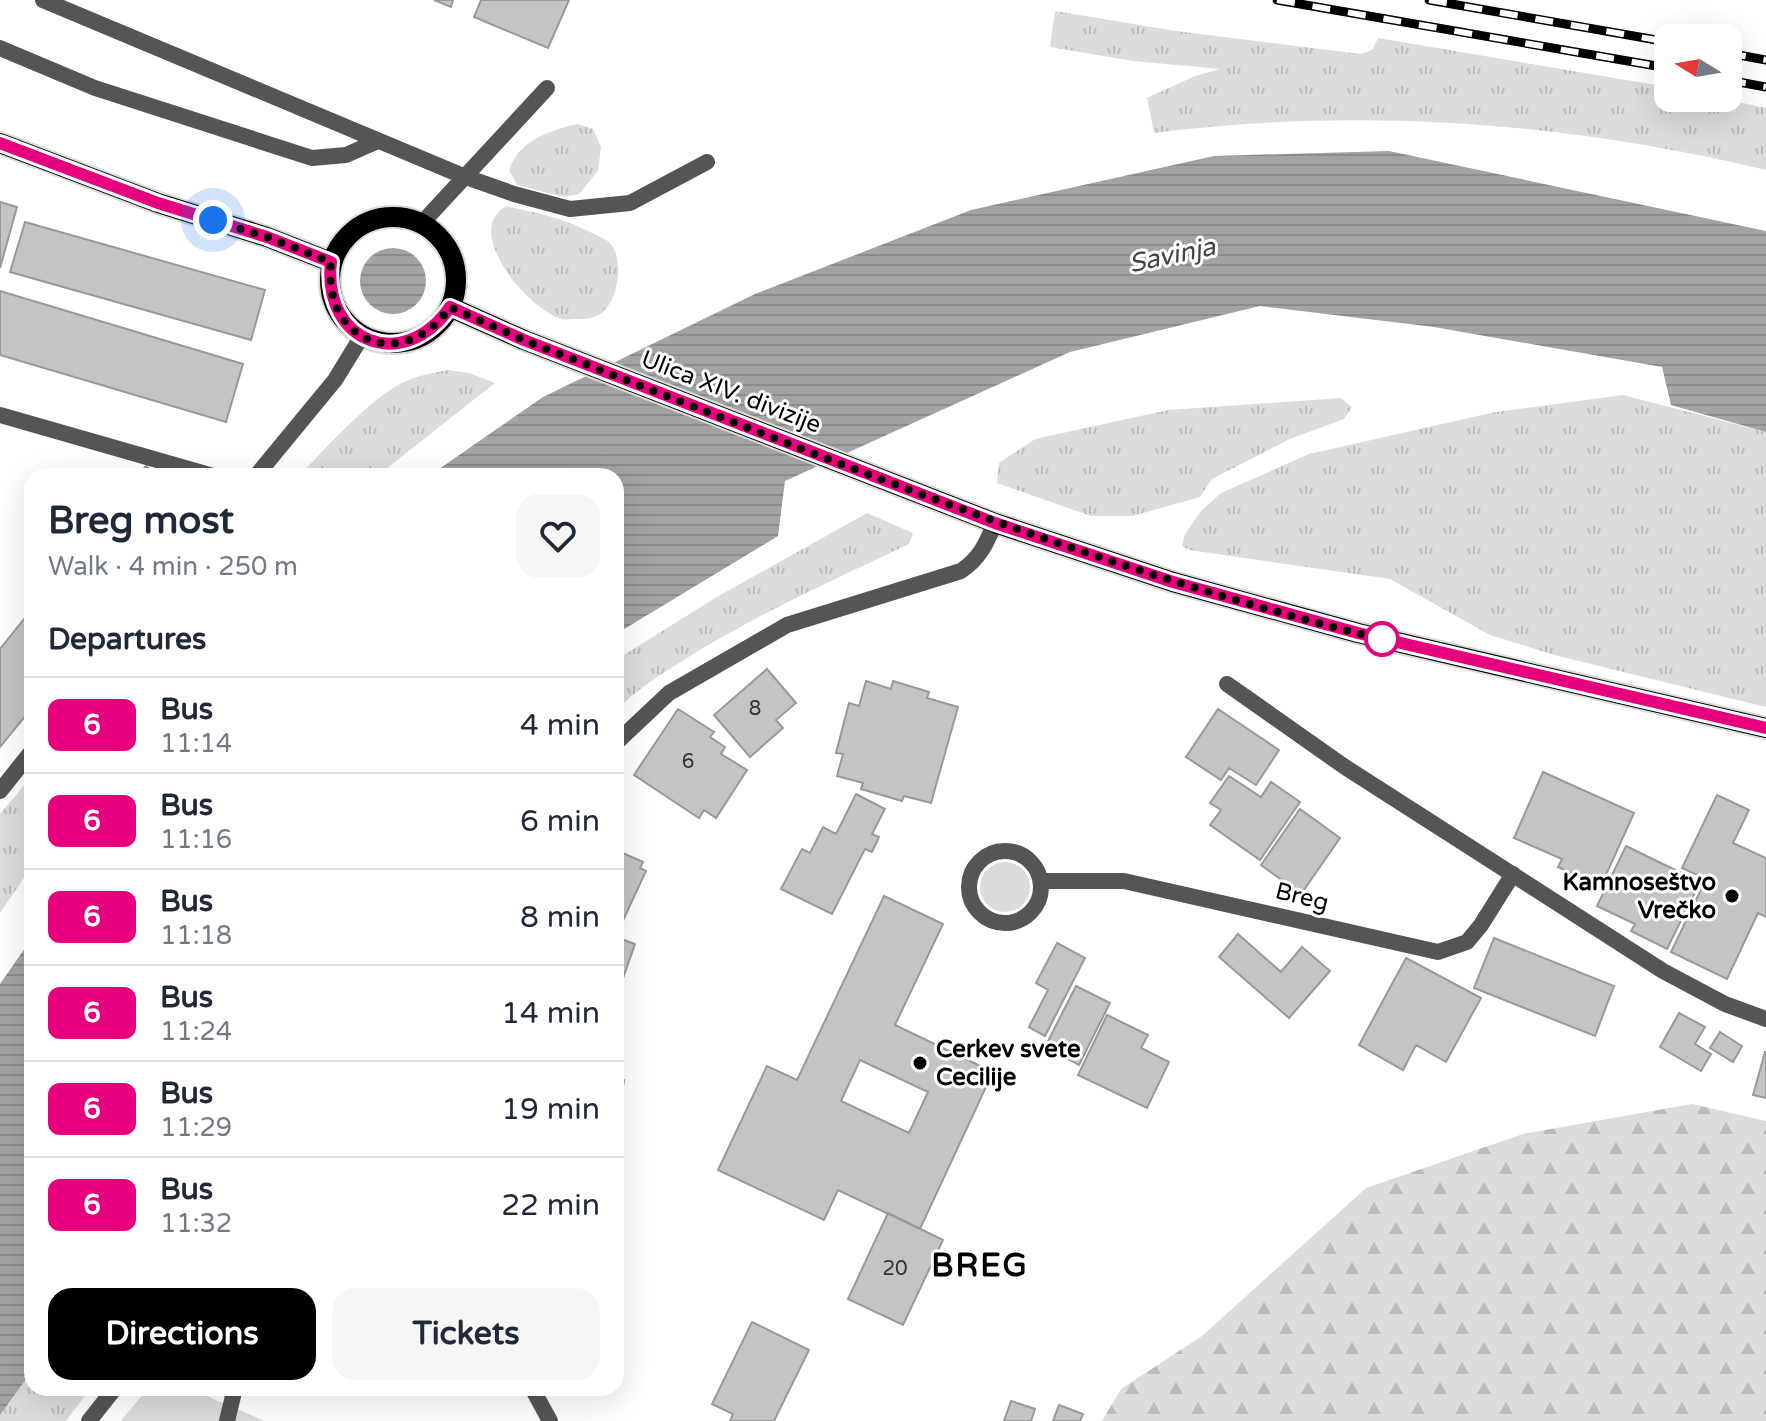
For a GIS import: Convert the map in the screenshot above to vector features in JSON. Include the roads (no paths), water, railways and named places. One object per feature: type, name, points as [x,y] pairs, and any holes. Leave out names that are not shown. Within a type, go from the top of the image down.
[{"type":"main road","points":[[0,143],[158,203],[267,237],[331,262]]},
{"type":"main road","points":[[404,217],[422,223],[438,235],[449,250],[455,269],[456,288],[450,307],[438,324],[422,337],[402,343],[381,343],[362,336],[348,325],[334,304],[329,279],[331,262],[339,245],[352,231],[368,221],[404,217]]},
{"type":"main road","name":"Ulica XIV. divizije","points":[[450,307],[524,340],[995,523],[1173,582],[1358,633],[1766,728]]},
{"type":"street","points":[[43,0],[463,176],[570,209],[630,203],[707,162]]},
{"type":"street","points":[[0,48],[95,88],[312,158],[346,155],[378,141]]},
{"type":"street","points":[[422,223],[547,88]]},
{"type":"street","points":[[263,468],[335,380],[362,336]]},
{"type":"street","points":[[0,415],[185,468]]},
{"type":"street","points":[[624,735],[669,693],[787,625],[961,571],[984,549],[995,523]]},
{"type":"street","points":[[1227,684],[1345,767],[1663,971],[1725,1004],[1766,1019]]},
{"type":"street","points":[[0,791],[24,761]]},
{"type":"street","points":[[1003,851],[1023,855],[1036,867],[1041,881],[1036,906],[1021,920],[1000,924],[989,920],[974,907],[968,891],[973,869],[987,855],[1003,851]]},
{"type":"street","name":"Breg","points":[[1041,881],[1124,881],[1438,952],[1467,942],[1513,874]]},
{"type":"street","points":[[89,1421],[109,1396]]},
{"type":"street","points":[[227,1421],[233,1396]]},
{"type":"street","points":[[536,1396],[550,1421]]},
{"type":"water","name":"Savinja","points":[[1389,151],[1766,231],[1766,432],[1671,405],[1662,367],[1434,327],[1260,306],[1070,352],[785,481],[778,536],[624,629],[624,468],[441,468],[543,397],[755,294],[971,210],[1214,156]]},
{"type":"water","points":[[393,248],[416,258],[426,281],[416,304],[393,314],[370,304],[360,281],[370,258]]},
{"type":"water","points":[[24,950],[24,1382],[0,1415],[0,984]]},
{"type":"railway","points":[[1277,0],[1654,66]]},
{"type":"railway","points":[[1429,0],[1654,40]]},
{"type":"railway","points":[[1742,56],[1766,60]]},
{"type":"railway","points":[[1742,83],[1766,87]]},
{"type":"place","name":"Kamnoseštvo Vrečko","points":[[1732,896]]},
{"type":"place","name":"Cerkev svete Cecilije","points":[[920,1063]]},
{"type":"district","name":"BREG","points":[[980,1266]]}]
